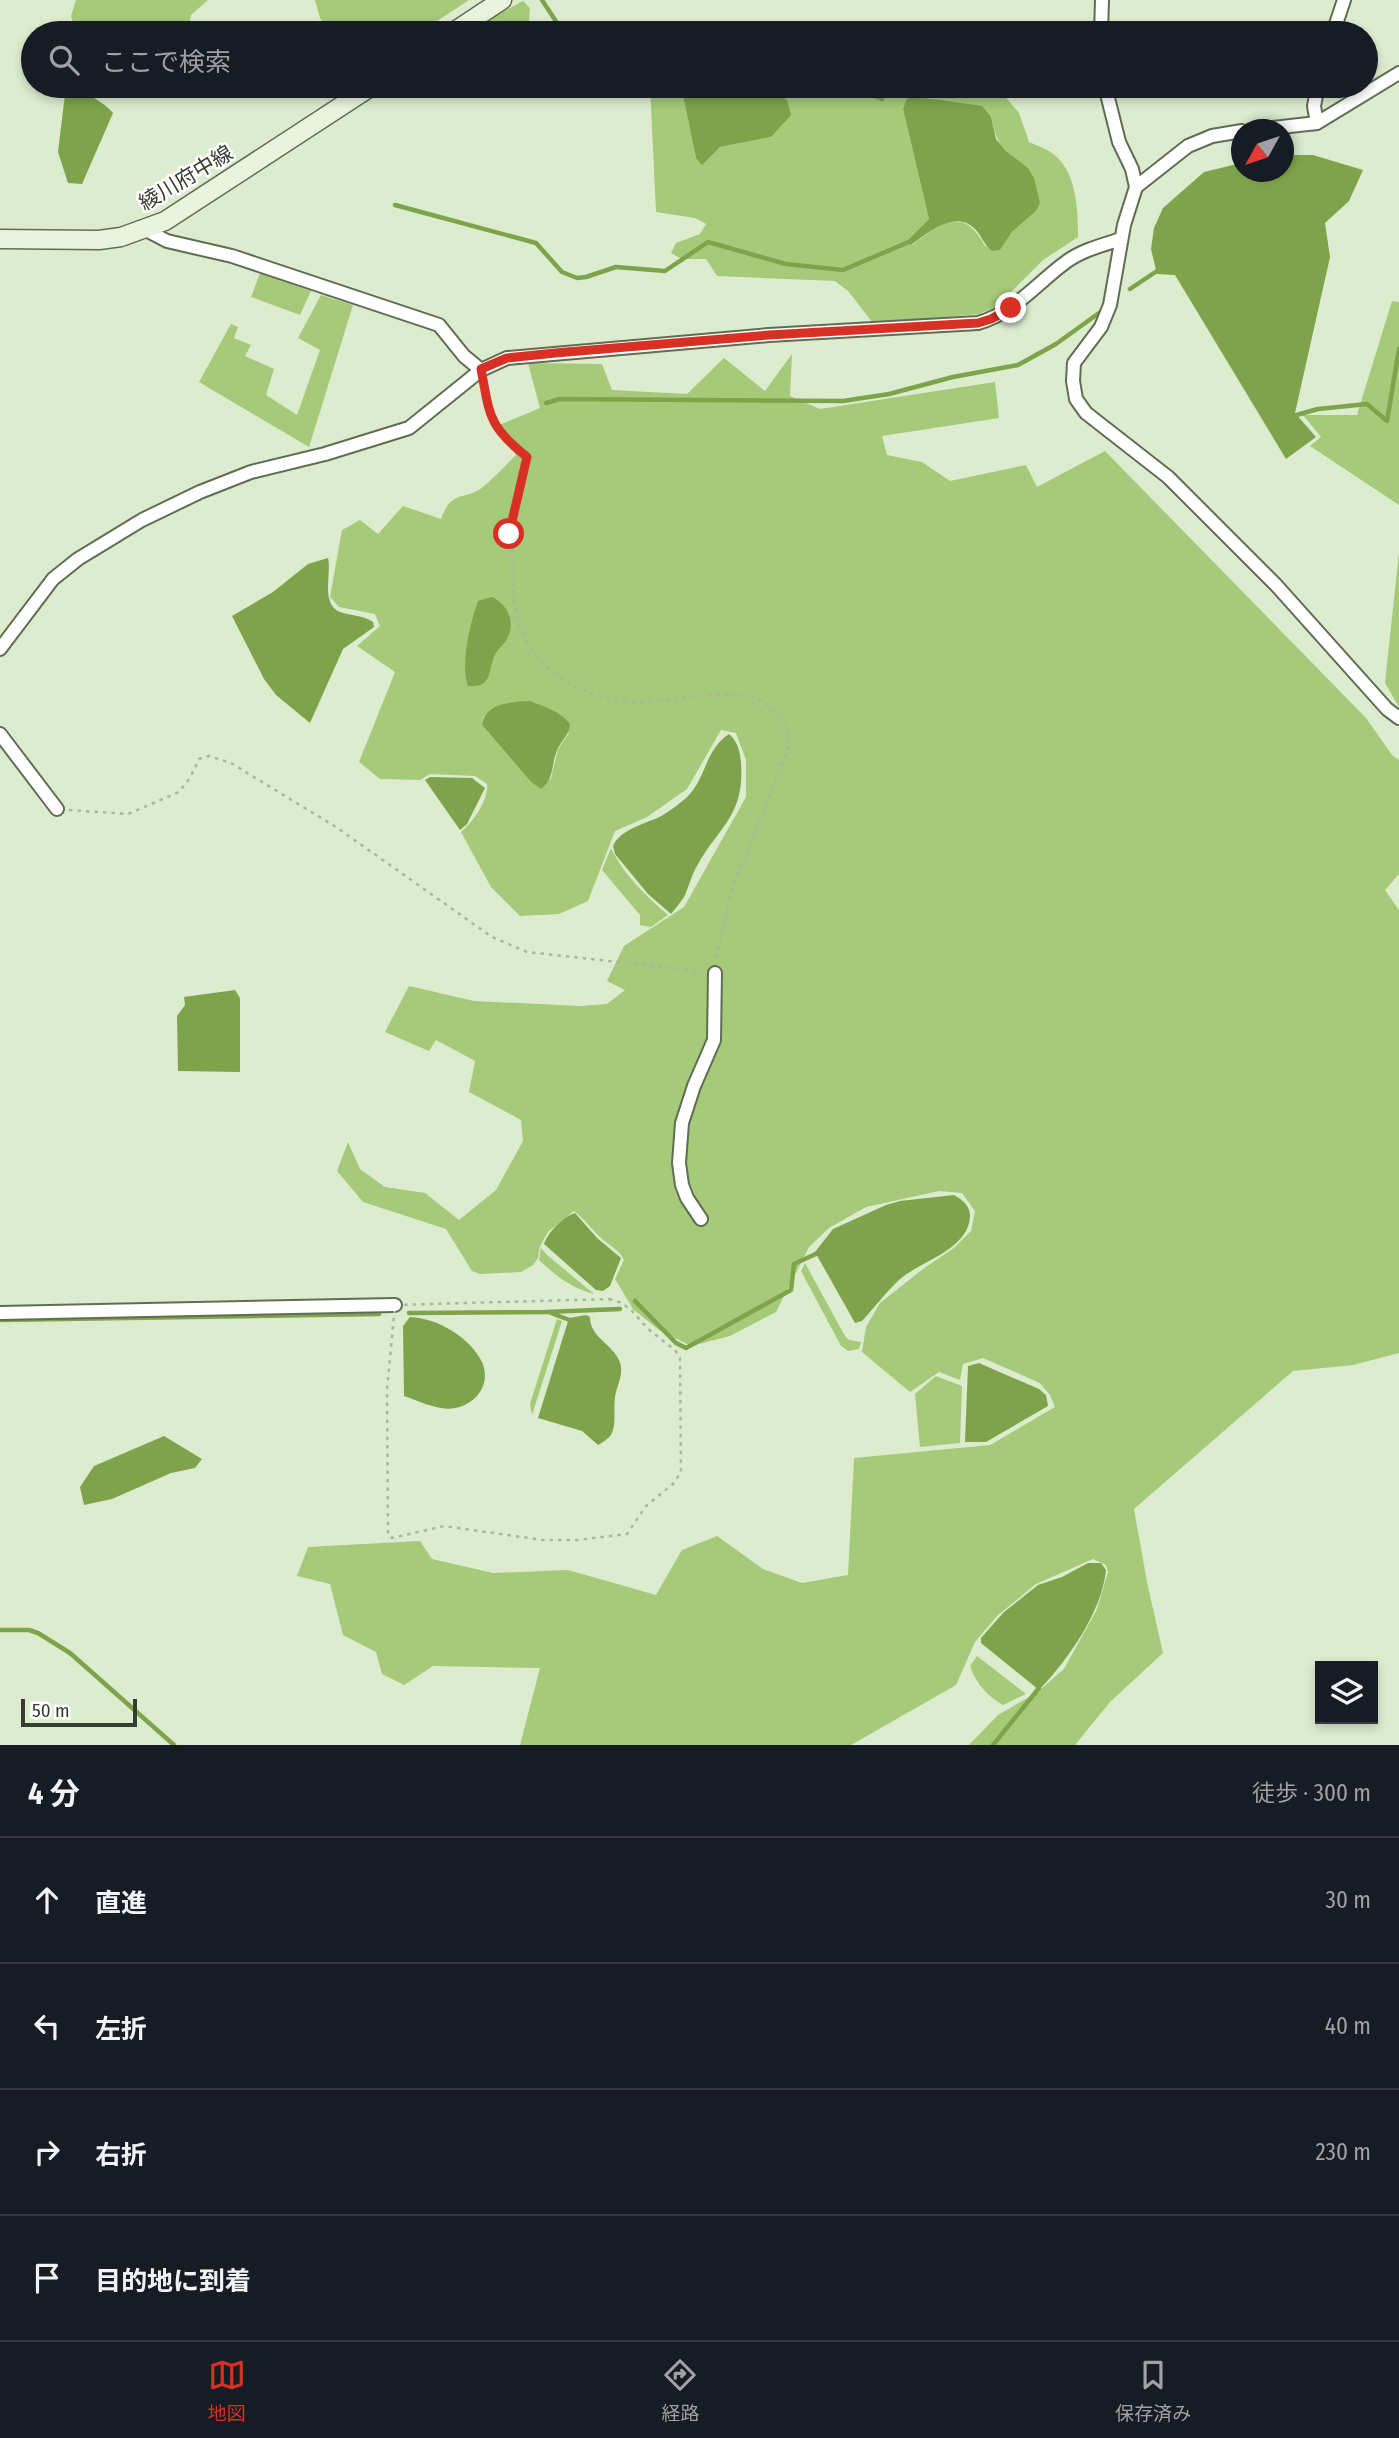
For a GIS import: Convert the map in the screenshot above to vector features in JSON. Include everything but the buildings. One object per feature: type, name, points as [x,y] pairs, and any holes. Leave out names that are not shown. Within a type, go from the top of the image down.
[{"type":"main road","points":[[470,21],[502,0]]},
{"type":"main road","name":"綾川府中線","points":[[0,240],[99,240],[121,237],[165,221],[354,98]]},
{"type":"street","points":[[1101,21],[1102,0]]},
{"type":"street","points":[[1336,21],[1344,0]]},
{"type":"street","points":[[1378,86],[1399,73]]},
{"type":"street","points":[[1108,98],[1119,142],[1132,169],[1136,187],[1121,239],[1110,305],[1101,327],[1074,363],[1076,399],[1086,413],[1168,477],[1276,585],[1387,709],[1399,718]]},
{"type":"street","points":[[1316,98],[1317,123]]},
{"type":"street","points":[[1294,126],[1317,123],[1358,98]]},
{"type":"street","points":[[1136,187],[1188,146],[1212,136],[1231,133]]},
{"type":"street","points":[[144,229],[167,241],[232,256],[439,325],[464,356],[481,369]]},
{"type":"street","points":[[0,649],[52,579],[78,559],[142,520],[200,492],[251,472],[325,454],[410,428],[481,369],[507,358],[769,335],[978,323],[1011,308],[1069,260],[1121,239]]},
{"type":"street","points":[[0,734],[57,809]]},
{"type":"street","points":[[701,1219],[682,1185],[680,1150],[682,1123],[694,1086],[715,1040],[715,973]]},
{"type":"street","points":[[0,1313],[396,1305]]},
{"type":"path","points":[[57,809],[128,814],[179,792],[190,778],[199,758],[209,756],[231,763],[336,827],[492,937],[515,947],[527,952],[715,973],[730,894],[788,748],[788,727],[764,701],[747,695],[639,702],[601,697],[580,690],[557,676],[535,654],[521,629],[511,586],[512,550],[509,534],[527,457],[505,440],[493,423],[481,369]]},
{"type":"path","points":[[609,1299],[622,1303],[648,1329],[675,1350],[680,1358],[681,1472],[678,1479],[646,1506],[627,1534],[619,1536],[578,1540],[543,1539],[444,1526],[392,1538],[388,1535],[387,1401],[396,1305],[609,1299]]},
{"type":"shaded area","points":[[76,0],[208,0],[191,15],[190,21],[72,21],[71,16]]},
{"type":"shaded area","points":[[315,0],[469,0],[437,21],[322,21]]},
{"type":"shaded area","points":[[523,1],[530,8],[529,21],[488,21]]},
{"type":"shaded area","points":[[65,98],[94,98],[113,113],[82,184],[68,183],[58,152]]},
{"type":"shaded area","points":[[651,98],[684,98],[696,158],[720,147],[771,137],[787,100],[785,98],[909,98],[903,109],[929,219],[908,240],[912,245],[942,225],[960,222],[969,225],[985,246],[1000,250],[1012,232],[1036,211],[1028,168],[999,142],[991,117],[930,98],[1006,98],[1019,113],[1029,142],[1049,151],[1065,168],[1074,190],[1078,237],[1043,260],[997,306],[979,314],[873,323],[848,291],[835,281],[717,276],[706,259],[682,259],[671,253],[676,243],[700,234],[706,224],[695,218],[656,212]]},
{"type":"shaded area","points":[[684,98],[787,100],[791,115],[771,137],[720,147],[702,165],[696,158]]},
{"type":"shaded area","points":[[926,98],[982,106],[991,117],[996,139],[1006,151],[1028,168],[1034,178],[1040,203],[1036,211],[1012,232],[1000,250],[992,251],[975,229],[959,221],[942,225],[911,245],[907,241],[929,219],[903,109],[906,100]]},
{"type":"shaded area","points":[[1294,155],[1313,155],[1363,170],[1349,201],[1325,223],[1330,257],[1295,413],[1316,437],[1286,459],[1175,275],[1157,274],[1151,249],[1154,228],[1163,208],[1204,172],[1231,165],[1231,182],[1294,182]]},
{"type":"shaded area","points":[[260,273],[311,291],[300,315],[251,297]]},
{"type":"shaded area","points":[[321,295],[353,305],[309,447],[199,382],[231,324],[238,327],[234,338],[251,345],[245,356],[274,369],[266,395],[297,415],[320,350],[298,338]]},
{"type":"shaded area","points":[[1392,301],[1399,302],[1399,505],[1310,446],[1321,437],[1303,415],[1357,415]]},
{"type":"shaded area","points":[[792,354],[790,396],[820,409],[995,382],[999,418],[882,436],[887,455],[922,462],[950,481],[1026,465],[1037,487],[1105,451],[1366,718],[1392,755],[1399,760],[1399,874],[1385,890],[1399,910],[1399,1353],[1353,1365],[1293,1371],[1134,1509],[1163,1653],[1110,1702],[1075,1745],[969,1745],[998,1715],[1036,1693],[1064,1669],[1097,1609],[1108,1572],[1106,1565],[1093,1559],[1036,1584],[997,1616],[975,1642],[956,1685],[851,1745],[520,1745],[540,1668],[433,1666],[404,1685],[382,1674],[376,1652],[343,1635],[330,1584],[297,1576],[308,1547],[420,1541],[432,1559],[493,1573],[568,1570],[656,1595],[682,1550],[717,1536],[763,1569],[802,1583],[848,1575],[854,1458],[990,1445],[1055,1407],[1050,1395],[1040,1383],[983,1358],[963,1364],[960,1380],[939,1372],[910,1392],[862,1352],[866,1327],[880,1303],[954,1248],[971,1231],[975,1211],[962,1193],[939,1191],[866,1207],[829,1228],[809,1247],[776,1312],[730,1336],[691,1346],[659,1330],[633,1309],[615,1279],[624,1260],[622,1256],[574,1211],[548,1232],[533,1265],[521,1272],[480,1274],[472,1271],[446,1229],[363,1202],[337,1171],[348,1142],[360,1169],[385,1187],[425,1193],[459,1220],[496,1190],[523,1141],[521,1120],[469,1092],[475,1061],[436,1040],[429,1051],[385,1032],[409,986],[474,1001],[580,1006],[607,1004],[625,990],[607,981],[624,946],[684,907],[746,797],[746,760],[736,733],[721,730],[687,789],[647,817],[615,831],[588,901],[559,914],[520,916],[491,887],[461,832],[479,810],[487,784],[475,776],[430,774],[420,780],[380,779],[359,762],[395,672],[357,646],[380,626],[375,614],[339,607],[330,597],[342,530],[360,520],[378,534],[403,506],[441,519],[454,499],[477,491],[488,482],[516,455],[499,425],[540,408],[528,363],[602,364],[612,390],[687,394],[724,358],[765,391]],"holes":[[[487,713],[569,733],[558,749],[551,778],[541,789],[531,782],[482,725]]]},
{"type":"shaded area","points":[[1399,552],[1399,707],[1385,683]]},
{"type":"shaded area","points":[[328,558],[328,595],[334,608],[369,620],[374,627],[343,649],[310,723],[276,695],[264,679],[232,616],[273,592],[308,564]]},
{"type":"shaded area","points":[[492,597],[498,600],[509,615],[510,633],[495,654],[485,682],[468,686],[465,667],[472,621],[478,601]]},
{"type":"shaded area","points":[[530,701],[547,707],[570,724],[556,753],[549,780],[541,789],[531,782],[482,725],[484,717],[494,708],[508,703]]},
{"type":"shaded area","points":[[729,734],[740,755],[739,796],[728,820],[695,870],[684,897],[671,914],[648,894],[615,854],[613,846],[628,831],[663,815],[686,798],[698,783],[715,748]]},
{"type":"shaded area","points":[[430,777],[472,778],[485,788],[467,824],[460,830],[425,780]]},
{"type":"shaded area","points":[[611,848],[629,876],[668,915],[651,927],[640,925],[640,915],[602,870]]},
{"type":"shaded area","points":[[235,990],[240,998],[240,1072],[178,1071],[177,1016],[185,1005],[184,997]]},
{"type":"shaded area","points":[[954,1195],[970,1212],[968,1228],[961,1238],[942,1254],[899,1280],[862,1321],[855,1323],[815,1252],[833,1229],[886,1205]]},
{"type":"shaded area","points":[[575,1213],[597,1238],[621,1258],[610,1286],[603,1291],[596,1290],[544,1244],[556,1226]]},
{"type":"shaded area","points":[[541,1248],[594,1294],[571,1285],[539,1260]]},
{"type":"shaded area","points":[[805,1263],[845,1336],[849,1340],[861,1342],[859,1349],[848,1351],[841,1346],[801,1271]]},
{"type":"shaded area","points":[[586,1315],[590,1317],[593,1330],[619,1360],[621,1369],[615,1397],[613,1430],[608,1438],[598,1445],[582,1431],[538,1418],[569,1318]]},
{"type":"shaded area","points":[[410,1317],[431,1321],[452,1330],[477,1353],[485,1372],[484,1382],[476,1397],[469,1403],[451,1409],[441,1408],[404,1396],[403,1326]]},
{"type":"shaded area","points":[[557,1319],[562,1321],[532,1415],[530,1404]]},
{"type":"shaded area","points":[[979,1363],[1039,1389],[1046,1395],[1048,1406],[986,1442],[965,1442],[968,1366]]},
{"type":"shaded area","points":[[936,1376],[962,1386],[960,1443],[920,1447],[915,1394]]},
{"type":"shaded area","points":[[164,1436],[202,1459],[195,1468],[171,1473],[112,1499],[84,1505],[80,1487],[94,1466]]},
{"type":"shaded area","points":[[1088,1563],[1101,1563],[1106,1570],[1098,1602],[1061,1665],[1039,1690],[981,1643],[981,1638],[1004,1612],[1038,1585],[1062,1577]]},
{"type":"shaded area","points":[[977,1656],[1026,1694],[1003,1705],[992,1698],[975,1678],[970,1666]]},
{"type":"waterway","points":[[542,0],[556,21]]},
{"type":"waterway","points":[[395,205],[536,243],[562,272],[577,278],[616,267],[665,271],[708,242],[786,264],[843,270],[911,241]]},
{"type":"waterway","points":[[1130,289],[1160,269]]},
{"type":"waterway","points":[[546,403],[560,399],[843,401],[889,394],[953,377],[1018,365],[1056,344],[1099,313]]},
{"type":"waterway","points":[[1293,416],[1318,409],[1367,404],[1387,421],[1399,349]]},
{"type":"waterway","points":[[635,1301],[676,1343],[686,1348],[791,1290],[794,1264],[820,1252]]},
{"type":"waterway","points":[[409,1313],[620,1309]]},
{"type":"waterway","points":[[551,1313],[572,1321]]},
{"type":"waterway","points":[[0,1320],[379,1314]]},
{"type":"waterway","points":[[0,1630],[29,1630],[70,1653],[174,1745]]},
{"type":"waterway","points":[[993,1745],[1038,1686]]},
{"type":"route","points":[[509,534],[527,457],[505,440],[493,423],[481,369],[507,358],[555,353],[769,335],[978,323],[1011,308]]}]
